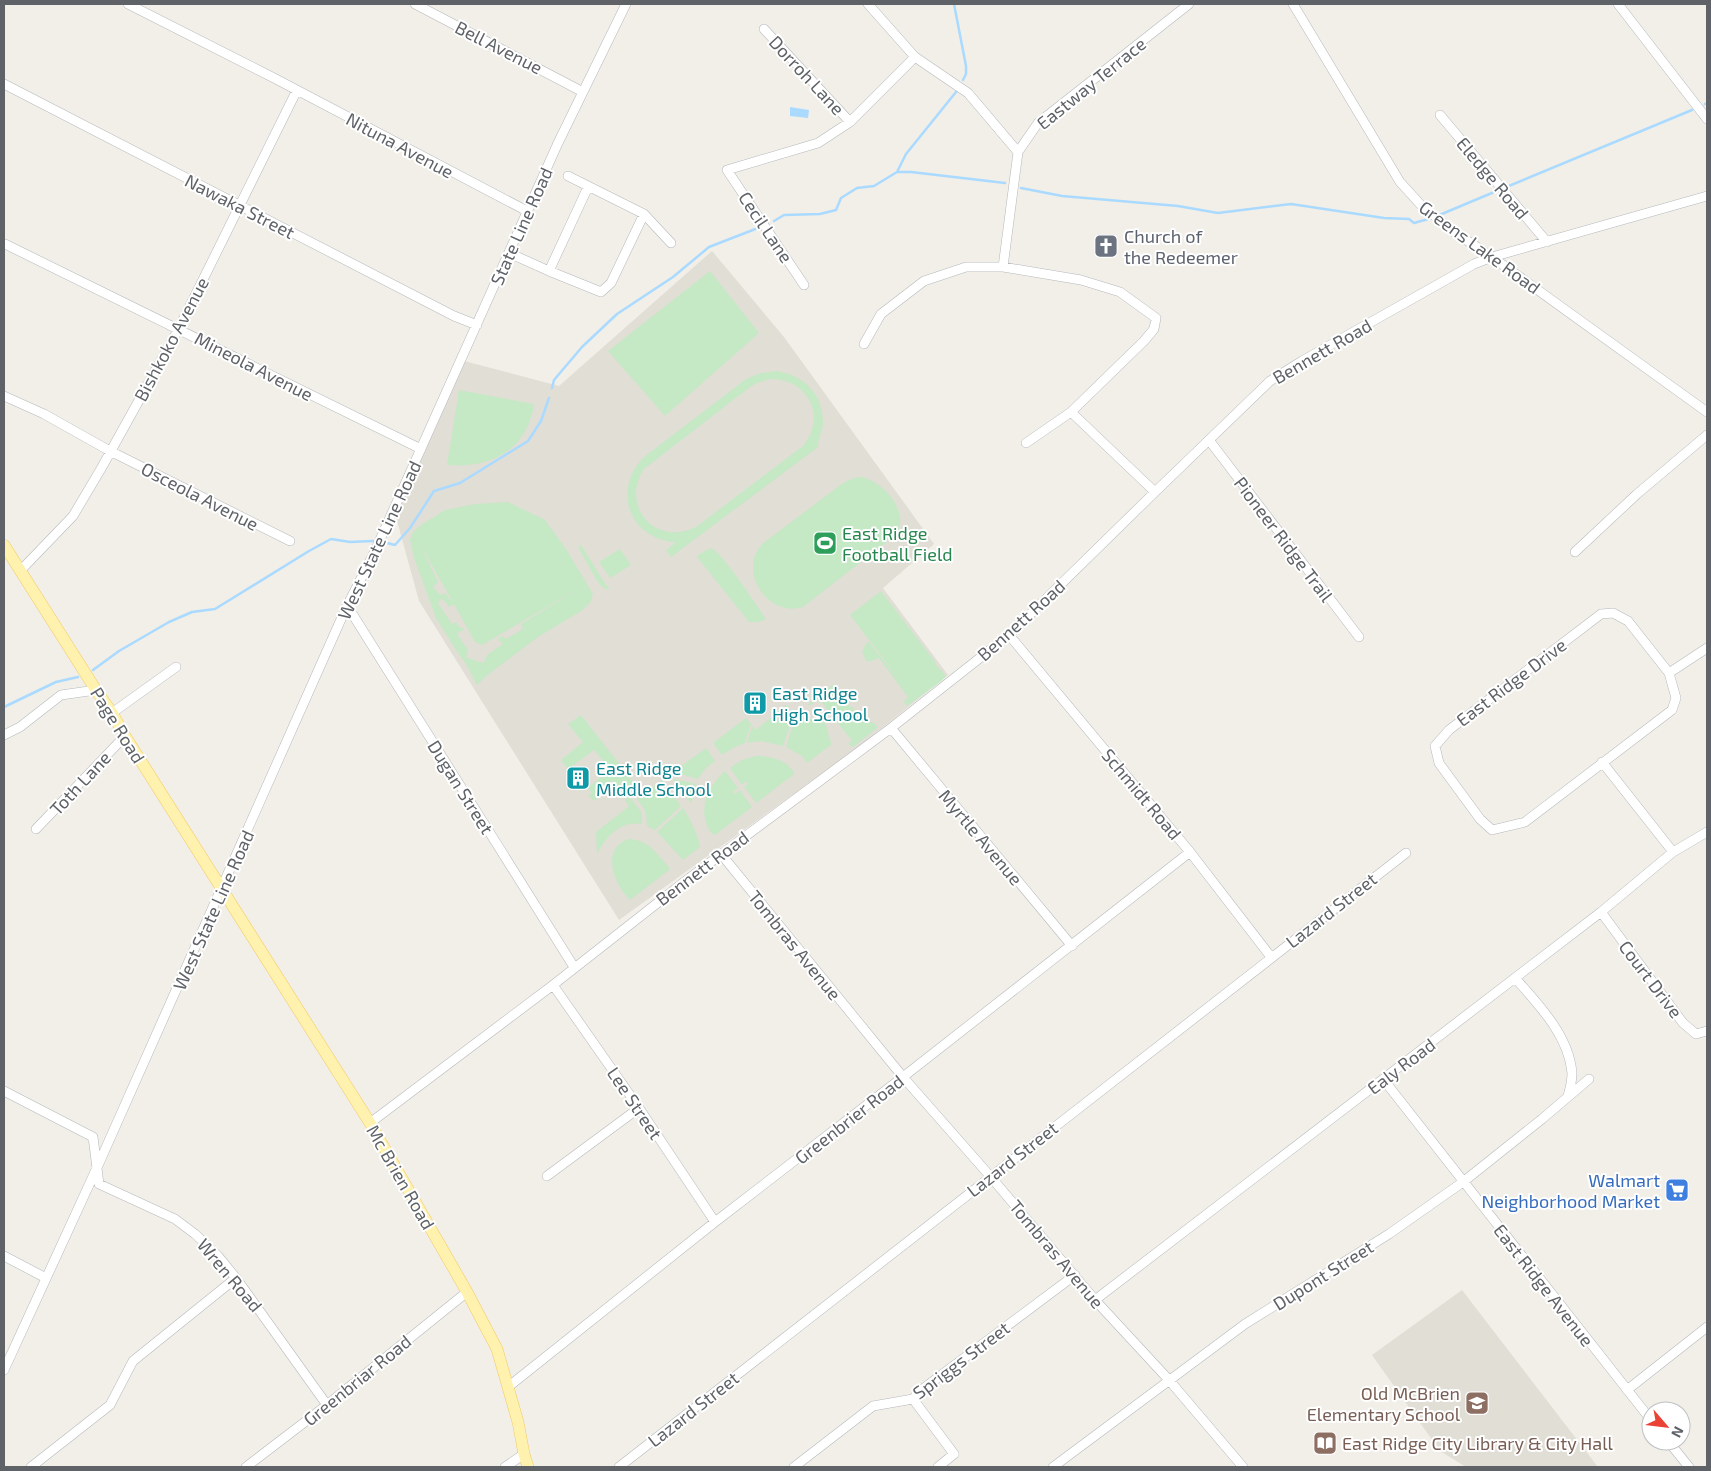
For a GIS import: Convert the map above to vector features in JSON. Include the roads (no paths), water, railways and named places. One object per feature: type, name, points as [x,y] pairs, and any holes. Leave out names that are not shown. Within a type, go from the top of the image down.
[{"type":"main road","name":"Page Road","points":[[4,545],[232,905]]},
{"type":"main road","name":"Mc Brien Road","points":[[232,905],[370,1123],[497,1348],[518,1422],[528,1467]]},
{"type":"street","name":"Nituna Avenue","points":[[128,4],[274,78],[527,211]]},
{"type":"street","name":"Bell Avenue","points":[[415,4],[583,92]]},
{"type":"street","name":"State Line Road","points":[[421,450],[527,211],[626,4]]},
{"type":"street","points":[[868,4],[915,57],[968,93],[1018,152]]},
{"type":"street","name":"Eastway Terrace","points":[[1003,267],[1018,152],[1038,123],[1189,4]]},
{"type":"street","name":"Greens Lake Road","points":[[1293,4],[1400,182],[1420,204],[1447,226],[1707,412]]},
{"type":"street","points":[[1618,4],[1707,119]]},
{"type":"street","name":"Dorroh Lane","points":[[764,29],[850,122]]},
{"type":"street","points":[[850,122],[915,57]]},
{"type":"street","name":"Nawaka Street","points":[[4,84],[454,316],[477,325]]},
{"type":"street","name":"Bishkoko Avenue","points":[[20,571],[73,516],[179,328],[297,90]]},
{"type":"street","name":"Eledge Road","points":[[1440,115],[1547,242]]},
{"type":"street","name":"Cecil Lane","points":[[804,285],[728,170],[818,143],[850,122]]},
{"type":"street","points":[[568,176],[644,214],[671,243]]},
{"type":"street","points":[[549,271],[588,187]]},
{"type":"street","name":"Bennett Road","points":[[370,1123],[553,985],[721,854],[890,728],[1009,635],[1270,381],[1474,264],[1492,257],[1707,196]]},
{"type":"street","points":[[508,254],[601,292],[611,283],[644,214]]},
{"type":"street","name":"Mineola Avenue","points":[[5,244],[179,328],[421,450]]},
{"type":"street","points":[[864,344],[881,314],[924,281],[966,266],[1003,267],[1081,280],[1120,292],[1156,318],[1154,328],[1144,341],[1071,412],[1026,443]]},
{"type":"street","name":"Osceola Avenue","points":[[4,396],[44,414],[110,450],[290,541]]},
{"type":"street","points":[[1071,412],[1154,492]]},
{"type":"street","points":[[1575,552],[1637,494],[1707,435]]},
{"type":"street","name":"Pioneer Ridge Trail","points":[[1209,440],[1359,637]]},
{"type":"street","name":"West State Line Road","points":[[4,1370],[97,1168],[346,608],[375,551],[421,450]]},
{"type":"street","name":"Dugan Street","points":[[346,608],[574,967]]},
{"type":"street","name":"East Ridge Drive","points":[[1614,613],[1628,621],[1670,673],[1676,698],[1672,710],[1602,762],[1525,822],[1492,830],[1480,819],[1439,763],[1435,746],[1449,730],[1601,614],[1614,613]]},
{"type":"street","name":"Schmidt Road","points":[[1009,635],[1190,852],[1271,957]]},
{"type":"street","points":[[1670,673],[1707,648]]},
{"type":"street","points":[[112,713],[176,668]]},
{"type":"street","points":[[4,735],[20,727],[61,695],[96,690]]},
{"type":"street","name":"Myrtle Avenue","points":[[890,728],[1072,946]]},
{"type":"street","name":"Toth Lane","points":[[36,829],[124,736]]},
{"type":"street","points":[[1602,762],[1673,852]]},
{"type":"street","points":[[1704,835],[1707,846]]},
{"type":"street","name":"Ealy Road","points":[[1095,1300],[1601,912],[1673,852],[1704,835]]},
{"type":"street","name":"Greenbrier Road","points":[[508,1387],[715,1222],[903,1078],[1190,852]]},
{"type":"street","name":"Lazard Street","points":[[619,1467],[1406,853]]},
{"type":"street","name":"Tombras Avenue","points":[[721,854],[903,1078],[990,1176],[1074,1276],[1169,1380],[1243,1467]]},
{"type":"street","name":"Court Drive","points":[[1601,912],[1683,1023],[1696,1034],[1707,1031]]},
{"type":"street","points":[[1515,978],[1564,1042],[1568,1052],[1572,1075],[1568,1096]]},
{"type":"street","name":"Lee Street","points":[[553,985],[639,1108],[715,1222]]},
{"type":"street","name":"East Ridge Avenue","points":[[1383,1079],[1641,1408]]},
{"type":"street","name":"Dupont Street","points":[[1053,1467],[1245,1324],[1389,1234],[1463,1182],[1589,1079]]},
{"type":"street","points":[[4,1091],[93,1137],[97,1168]]},
{"type":"street","points":[[547,1176],[639,1108]]},
{"type":"street","name":"Wren Road","points":[[97,1168],[99,1184],[175,1219],[201,1239],[218,1256],[236,1278],[327,1405]]},
{"type":"street","points":[[4,1256],[46,1278]]},
{"type":"street","name":"Spriggs Street","points":[[794,1467],[873,1406],[913,1400],[920,1391],[1074,1276]]},
{"type":"street","points":[[32,1467],[110,1405],[133,1361],[236,1278]]},
{"type":"street","name":"Greenbriar Road","points":[[246,1467],[327,1405],[467,1292]]},
{"type":"street","points":[[1627,1390],[1707,1327]]},
{"type":"street","points":[[4,1346],[13,1350]]},
{"type":"street","points":[[913,1400],[954,1454],[938,1467]]},
{"type":"street","points":[[1676,1451],[1689,1467]]},
{"type":"street","points":[[505,1467],[524,1454]]},
{"type":"water","points":[[790,107],[809,110],[808,118],[790,116]]},
{"type":"waterway","points":[[954,4],[966,66],[966,74],[963,80]]},
{"type":"waterway","points":[[897,172],[906,154],[956,92]]},
{"type":"waterway","points":[[1504,188],[1692,110]]},
{"type":"waterway","points":[[774,221],[784,215],[820,214],[836,210],[841,198],[857,188],[874,186],[897,172],[1005,183]]},
{"type":"waterway","points":[[1021,188],[1062,196],[1178,206],[1218,213],[1291,204],[1384,218],[1409,219],[1414,223],[1432,218]]},
{"type":"waterway","points":[[1437,216],[1499,190]]},
{"type":"waterway","points":[[552,388],[554,380],[582,347],[617,314],[673,277],[709,247],[758,228]]},
{"type":"waterway","points":[[387,543],[395,545],[410,528],[434,491],[460,483],[528,441],[541,421],[549,398]]},
{"type":"waterway","points":[[93,670],[119,651],[169,622],[192,612],[215,609],[331,539],[350,542],[373,541]]},
{"type":"waterway","points":[[4,707],[56,682],[78,677]]},
{"type":"place","name":"Church of the Redeemer","points":[[1106,246]]},
{"type":"place","name":"East Ridge Football Field","points":[[825,543]]},
{"type":"place","name":"East Ridge High School","points":[[755,703]]},
{"type":"place","name":"East Ridge Middle School","points":[[578,778]]},
{"type":"place","name":"Walmart Neighborhood Market","points":[[1677,1190]]},
{"type":"place","name":"Old McBrien Elementary School","points":[[1477,1403]]},
{"type":"place","name":"East Ridge City Library & City Hall","points":[[1325,1443]]}]
